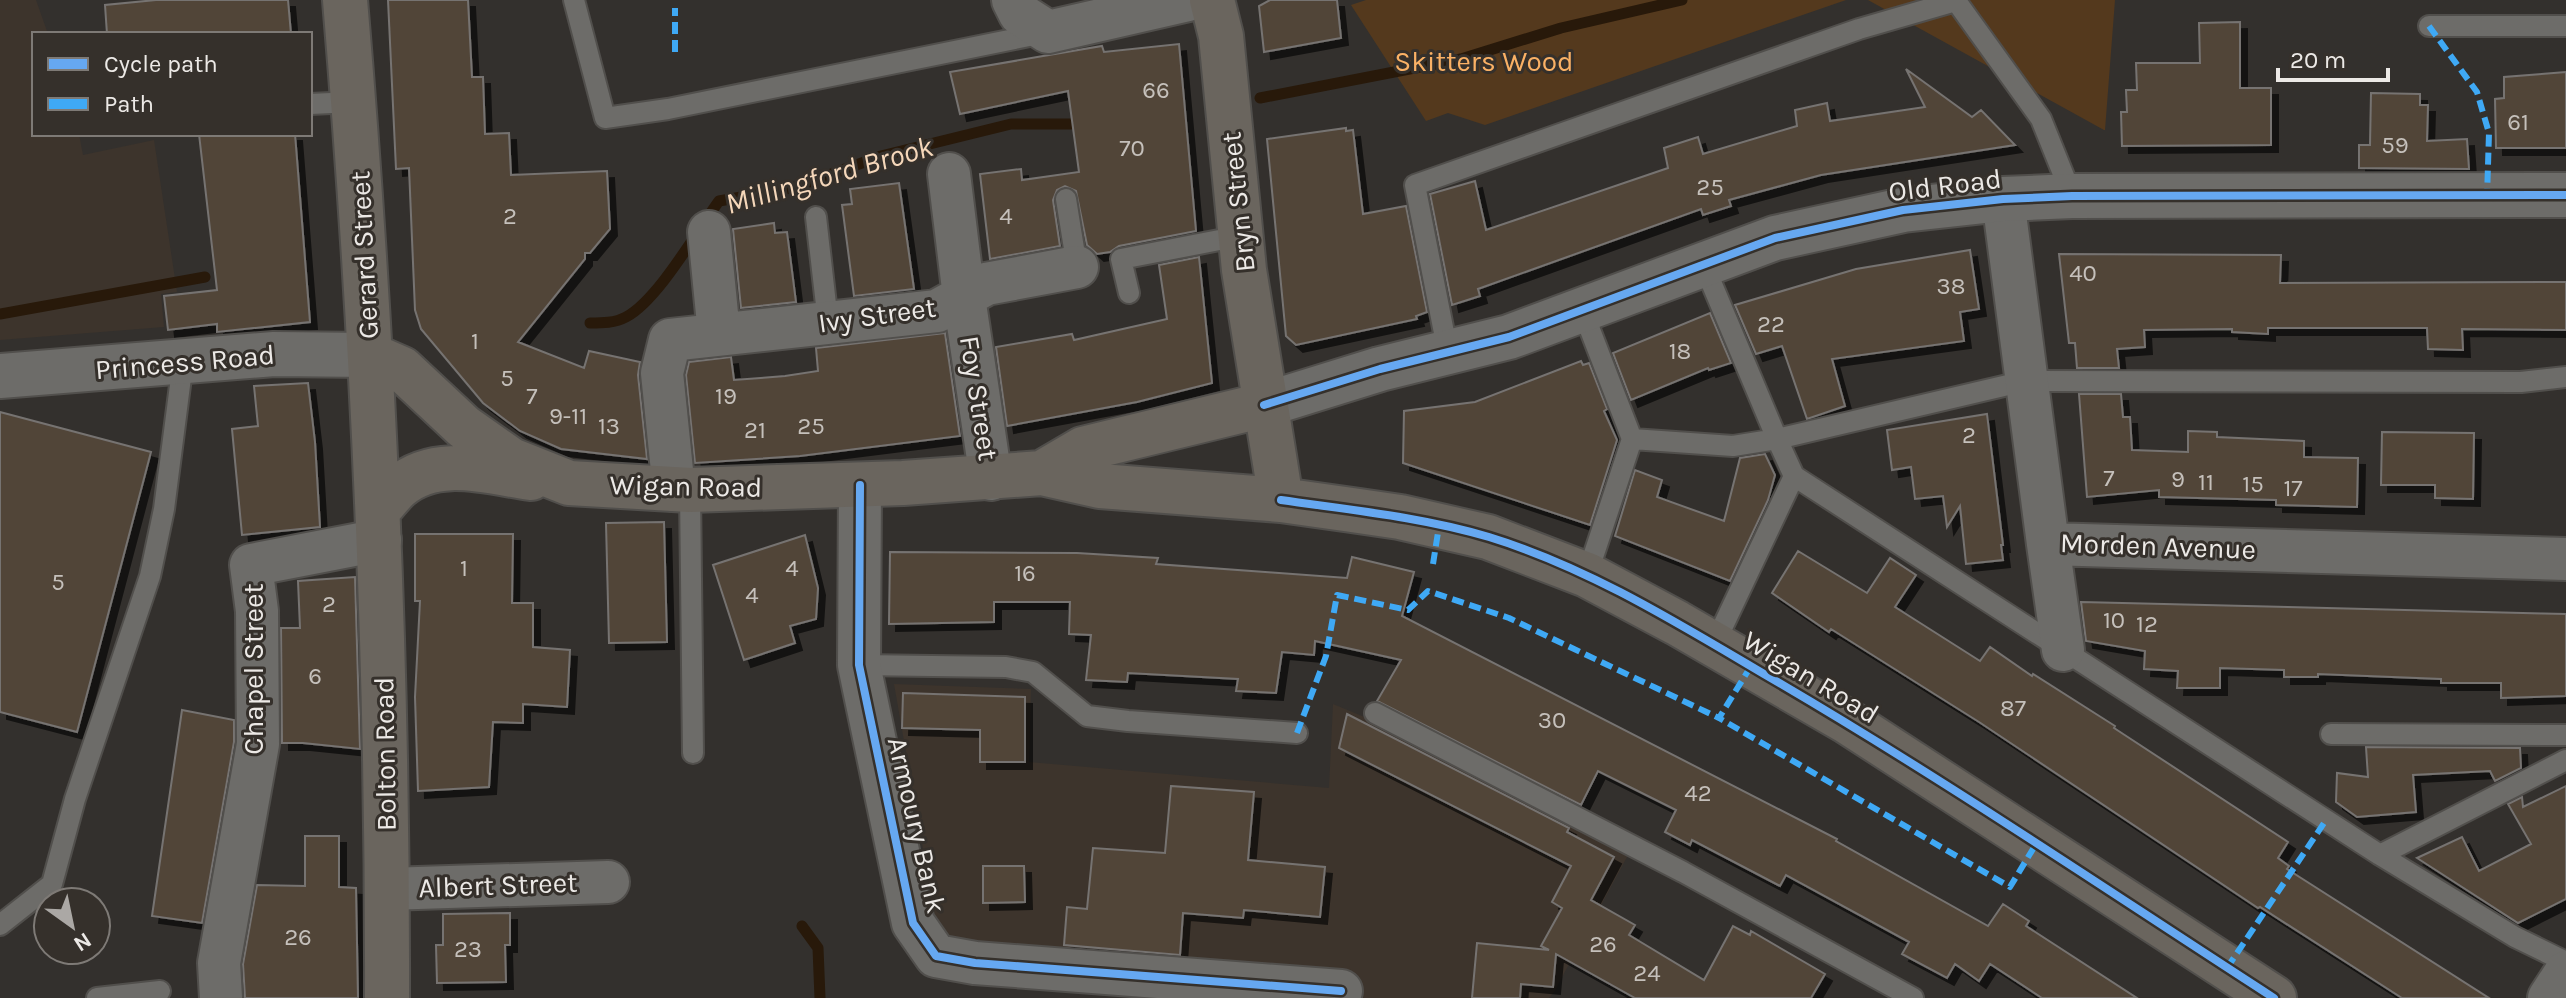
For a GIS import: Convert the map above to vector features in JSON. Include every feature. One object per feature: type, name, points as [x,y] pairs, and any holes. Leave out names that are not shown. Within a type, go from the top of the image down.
[{"type":"main road","name":"Gerard Street","points":[[345,0],[379,525]]},
{"type":"main road","name":"Bryn Street","points":[[1212,0],[1221,36],[1240,236],[1264,405]]},
{"type":"main road","name":"Wigan Road","points":[[370,355],[402,369],[464,427],[511,460],[569,483],[682,490],[991,479],[1042,473],[1100,486],[1281,500],[1400,517],[1488,537],[1587,575],[1848,722],[2274,998]]},
{"type":"main road","name":"Wigan Road","points":[[1042,473],[1083,449],[1264,405]]},
{"type":"main road","points":[[1264,405],[1281,500]]},
{"type":"main road","points":[[379,525],[400,486],[430,470],[451,467],[569,483]]},
{"type":"main road","name":"Bolton Road","points":[[379,525],[387,998]]},
{"type":"street","points":[[1013,0],[1020,14],[1048,32],[1188,0]]},
{"type":"street","name":"Foy Street","points":[[949,174],[991,479]]},
{"type":"street","name":"Old Road","points":[[1264,405],[1380,369],[1509,337],[1775,238],[1889,213],[2003,199],[2072,196],[2566,195]]},
{"type":"street","name":"Morden Avenue","points":[[2003,199],[2048,544],[2566,559]]},
{"type":"street","points":[[709,232],[719,334]]},
{"type":"street","name":"Ivy Street","points":[[682,490],[662,373],[670,340],[937,311],[986,284],[1077,267]]},
{"type":"street","name":"Princess Road","points":[[0,376],[295,353],[370,355]]},
{"type":"street","name":"Armoury Bank","points":[[860,485],[859,665],[913,923],[936,956],[975,963],[1341,991]]},
{"type":"street","name":"Chapel Street","points":[[221,998],[219,963],[258,744],[257,611],[251,565],[379,525]]},
{"type":"street","points":[[2048,544],[2063,650]]},
{"type":"street","name":"Albert Street","points":[[387,889],[608,882]]},
{"type":"street","points":[[2549,998],[2566,972]]},
{"type":"lane","points":[[574,0],[605,118],[668,109],[1048,32]]},
{"type":"lane","points":[[1448,353],[1415,185],[1844,34],[1956,1],[2041,119],[2072,196]]},
{"type":"lane","points":[[2429,26],[2566,26]]},
{"type":"lane","points":[[312,104],[353,102]]},
{"type":"lane","points":[[1066,199],[1077,267]]},
{"type":"lane","points":[[816,217],[828,322]]},
{"type":"lane","points":[[1129,293],[1121,259],[1240,236]]},
{"type":"lane","points":[[1703,263],[1794,476],[2380,855],[2515,937],[2566,962]]},
{"type":"lane","points":[[1582,309],[1632,439],[1587,575]]},
{"type":"lane","points":[[0,925],[52,884],[75,799],[150,576],[164,509],[183,362]]},
{"type":"lane","points":[[1632,439],[1733,446],[1777,439],[2025,381],[2521,382],[2566,377]]},
{"type":"lane","points":[[1714,645],[1794,476]]},
{"type":"lane","points":[[682,490],[693,753]]},
{"type":"lane","points":[[859,665],[1006,667],[1033,672],[1087,716],[1297,733]]},
{"type":"lane","points":[[1375,713],[1683,872],[1913,998]]},
{"type":"lane","points":[[2331,734],[2566,735]]},
{"type":"lane","points":[[2380,855],[2566,760]]},
{"type":"lane","points":[[97,998],[160,991]]},
{"type":"shaded area","points":[[0,0],[36,0],[47,32],[32,32],[32,136],[79,136],[83,155],[154,140],[177,292],[161,294],[164,327],[0,340]]},
{"type":"shaded area","points":[[894,684],[1031,689],[1029,762],[1329,788],[1333,704],[1449,752],[1633,846],[1549,998],[1175,998],[946,980]]},
{"type":"green space","name":"Skitters Wood","points":[[1366,0],[1846,0],[1485,125],[1448,113],[1426,121],[1351,5]]},
{"type":"green space","points":[[1868,0],[2115,0],[2105,130],[2104,130]]},
{"type":"building","points":[[156,0],[288,0],[291,32],[107,32],[105,5]]},
{"type":"building","points":[[388,0],[468,0],[472,77],[483,77],[485,134],[509,133],[511,175],[607,171],[610,229],[590,253],[585,253],[585,259],[518,342],[584,368],[589,351],[640,362],[638,375],[647,459],[561,449],[520,431],[483,403],[421,329],[415,310],[409,168],[396,169]]},
{"type":"building","points":[[1270,0],[1337,0],[1341,38],[1264,52],[1259,6]]},
{"type":"building","points":[[2240,22],[2240,88],[2271,88],[2271,145],[2122,146],[2121,112],[2127,112],[2126,90],[2137,90],[2136,63],[2200,63],[2199,23]]},
{"type":"building","points":[[1179,44],[1196,231],[1119,246],[1110,252],[1097,254],[1087,245],[1076,191],[1065,186],[1057,190],[1053,200],[1060,246],[990,259],[980,174],[1021,169],[1022,180],[1079,172],[1068,91],[960,114],[950,72],[1102,46],[1104,52]]},
{"type":"building","points":[[1906,69],[1972,117],[1981,110],[2015,145],[1821,175],[1729,200],[1731,206],[1703,215],[1701,209],[1478,289],[1480,296],[1452,305],[1430,194],[1475,181],[1486,230],[1668,168],[1664,148],[1698,137],[1703,154],[1797,126],[1795,110],[1827,103],[1830,121],[1925,107]]},
{"type":"building","points":[[2566,72],[2566,148],[2496,148],[2495,99],[2504,98],[2504,77]]},
{"type":"building","points":[[2371,93],[2420,94],[2420,105],[2428,105],[2427,141],[2467,139],[2469,169],[2359,168],[2359,145],[2370,145]]},
{"type":"building","points":[[1346,128],[1346,131],[1353,130],[1363,214],[1406,206],[1427,312],[1416,316],[1417,319],[1296,345],[1286,336],[1267,139]]},
{"type":"building","points":[[199,136],[295,136],[310,322],[217,332],[217,324],[168,330],[164,296],[217,290]]},
{"type":"building","points":[[899,183],[914,289],[854,296],[842,205],[852,204],[850,189]]},
{"type":"building","points":[[774,223],[775,233],[787,232],[796,302],[741,308],[733,229]]},
{"type":"building","points":[[1970,250],[1979,309],[1960,312],[1964,341],[1832,359],[1845,406],[1807,419],[1782,346],[1756,354],[1735,305],[1856,269]]},
{"type":"building","points":[[2059,254],[2281,255],[2280,283],[2566,282],[2566,330],[2462,329],[2463,350],[2428,349],[2427,328],[2268,328],[2268,334],[2232,332],[2232,329],[2144,330],[2145,347],[2117,349],[2119,368],[2077,368],[2075,343],[2069,343]]},
{"type":"building","points":[[1199,257],[1212,383],[1137,402],[1007,426],[996,347],[1072,334],[1074,340],[1167,319],[1159,265]]},
{"type":"building","points":[[1710,313],[1731,363],[1708,368],[1631,400],[1613,353]]},
{"type":"building","points":[[945,333],[960,436],[800,456],[695,463],[686,375],[689,362],[731,357],[734,380],[785,376],[818,371],[816,348]]},
{"type":"building","points":[[1581,361],[1583,365],[1589,363],[1617,440],[1590,525],[1403,463],[1404,411],[1475,402]]},
{"type":"building","points":[[308,383],[320,527],[242,535],[232,429],[258,426],[254,386]]},
{"type":"building","points":[[2079,394],[2121,394],[2123,417],[2130,417],[2132,450],[2188,452],[2188,431],[2217,432],[2217,437],[2304,441],[2304,457],[2358,458],[2357,507],[2276,505],[2276,500],[2159,497],[2159,490],[2087,497]]},
{"type":"building","points":[[0,412],[151,452],[77,732],[0,712]]},
{"type":"building","points":[[1987,414],[2003,560],[1966,564],[1960,506],[1947,527],[1943,496],[1915,499],[1911,467],[1892,470],[1887,430]]},
{"type":"building","points":[[2382,432],[2474,433],[2473,499],[2435,498],[2435,485],[2381,485]]},
{"type":"building","points":[[1765,454],[1775,475],[1768,500],[1730,581],[1615,536],[1635,470],[1662,480],[1657,497],[1724,521],[1740,458]]},
{"type":"building","points":[[664,522],[667,642],[609,643],[606,523]]},
{"type":"building","points":[[415,534],[513,534],[512,603],[533,603],[533,647],[570,650],[567,707],[523,704],[523,723],[493,722],[489,787],[418,791],[415,697],[420,601],[415,601]]},
{"type":"building","points":[[805,535],[818,588],[816,619],[790,626],[795,643],[744,660],[713,565]]},
{"type":"building","points":[[1798,551],[1867,593],[1890,558],[1916,575],[1895,607],[1980,661],[1990,647],[2115,726],[2288,842],[2278,858],[2289,866],[2287,869],[2489,998],[2402,998],[2258,908],[1979,722],[1831,629],[1829,632],[1772,593]]},
{"type":"building","points":[[890,552],[1077,553],[1158,558],[1156,564],[1347,578],[1352,557],[1414,572],[1402,616],[1837,839],[1988,926],[2003,904],[2029,921],[2026,926],[2137,998],[2042,998],[1990,964],[1979,981],[1955,964],[1947,978],[1902,954],[1909,942],[1786,875],[1780,886],[1692,840],[1690,845],[1665,832],[1676,810],[1598,771],[1581,805],[1377,701],[1401,660],[1315,641],[1314,655],[1282,652],[1276,693],[1236,691],[1238,679],[1128,673],[1127,682],[1086,680],[1091,635],[1069,634],[1070,602],[994,602],[994,622],[889,624]]},
{"type":"building","points":[[355,577],[360,749],[282,743],[281,628],[300,628],[298,581]]},
{"type":"building","points":[[2081,602],[2566,614],[2566,696],[2501,698],[2501,683],[2441,683],[2441,679],[2318,674],[2318,677],[2284,677],[2284,670],[2220,668],[2220,688],[2177,688],[2178,671],[2144,669],[2145,651],[2086,641]]},
{"type":"building","points":[[903,693],[1025,697],[1025,762],[980,762],[980,730],[902,728]]},
{"type":"building","points":[[182,710],[234,720],[234,742],[202,923],[152,916]]},
{"type":"building","points":[[1347,714],[1569,828],[1567,832],[1614,857],[1591,900],[1635,925],[1629,935],[1704,980],[1733,926],[1750,935],[1751,931],[1825,974],[1811,998],[1635,998],[1556,954],[1553,987],[1521,984],[1520,998],[1472,998],[1477,943],[1549,950],[1541,946],[1562,908],[1552,902],[1571,866],[1339,748]]},
{"type":"building","points":[[2366,747],[2520,748],[2521,768],[2495,781],[2490,771],[2413,775],[2416,812],[2357,817],[2336,802],[2337,773],[2368,777]]},
{"type":"building","points":[[1171,786],[1254,792],[1248,860],[1325,867],[1320,917],[1244,910],[1243,918],[1183,913],[1180,955],[1064,945],[1067,907],[1087,909],[1093,848],[1165,853]]},
{"type":"building","points":[[2566,786],[2566,899],[2518,923],[2417,858],[2462,837],[2479,871],[2531,844],[2508,804],[2522,797],[2523,807]]},
{"type":"building","points":[[305,836],[339,836],[339,887],[356,888],[358,998],[245,998],[243,964],[257,885],[305,886]]},
{"type":"building","points":[[983,866],[1024,866],[1025,902],[983,903]]},
{"type":"building","points":[[510,913],[510,945],[505,945],[506,982],[437,983],[436,945],[443,945],[443,914]]},
{"type":"waterway","name":"Millingford Brook","points":[[1260,98],[1461,59],[1561,28],[1682,0]]},
{"type":"waterway","name":"Millingford Brook","points":[[590,323],[626,317],[651,296],[719,201],[796,187],[881,156],[1011,124],[1071,124]]},
{"type":"waterway","name":"Millingford Brook","points":[[0,314],[205,277]]},
{"type":"waterway","points":[[802,926],[818,948],[820,998]]},
{"type":"marked path","points":[[675,8],[675,52]]},
{"type":"marked path","points":[[2429,26],[2477,92],[2489,133],[2487,197]]},
{"type":"marked path","points":[[1433,564],[1439,526]]},
{"type":"marked path","points":[[1297,733],[1326,656],[1337,595],[1408,610],[1428,591],[1509,618],[1719,718]]},
{"type":"marked path","points":[[1751,666],[1719,718],[2010,887],[2036,844]]},
{"type":"marked path","points":[[2227,968],[2326,820]]},
{"type":"cycle path","points":[[1264,405],[1380,369],[1509,337],[1775,238],[1903,210],[2003,199],[2072,196],[2566,195]]},
{"type":"cycle path","points":[[860,485],[859,665],[913,923],[936,956],[975,963],[1341,991]]},
{"type":"cycle path","points":[[1281,500],[1464,530],[1525,549],[1630,597],[1829,712],[2274,998]]}]
